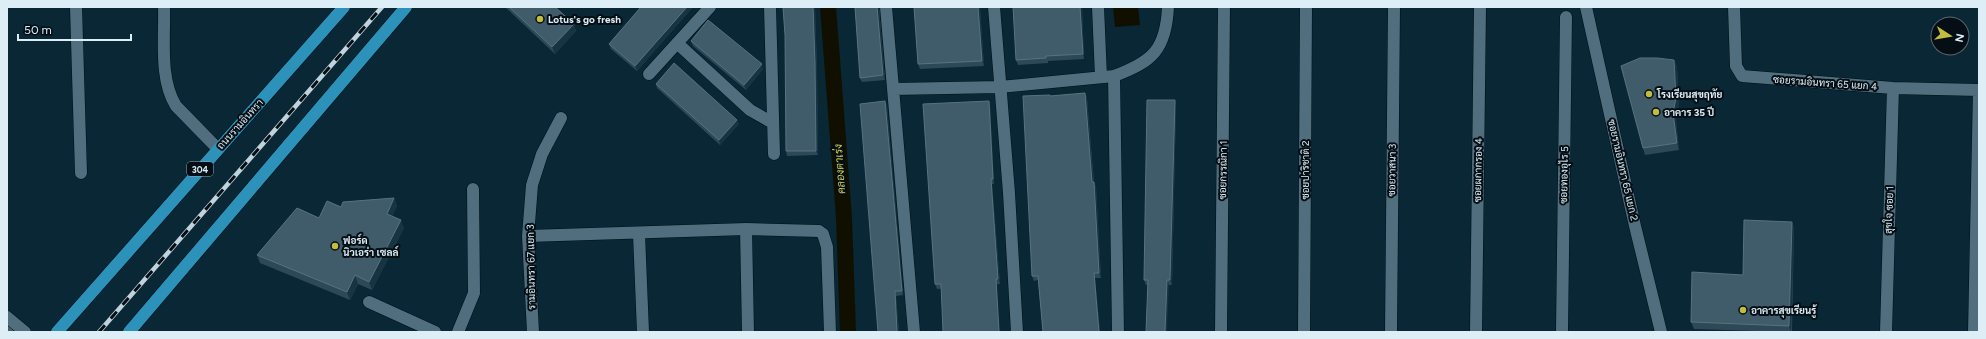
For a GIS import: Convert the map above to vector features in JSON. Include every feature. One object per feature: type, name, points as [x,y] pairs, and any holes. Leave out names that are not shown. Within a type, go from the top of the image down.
[{"type":"main road","name":"ถนนรามอินทรา","points":[[57,332],[344,7]]},
{"type":"main road","points":[[129,332],[406,7]]},
{"type":"street","points":[[76,7],[81,173]]},
{"type":"street","points":[[164,7],[166,74],[171,98],[176,106],[218,149]]},
{"type":"street","points":[[649,74],[710,7]]},
{"type":"street","points":[[770,7],[774,154]]},
{"type":"street","points":[[886,7],[914,332]]},
{"type":"street","points":[[994,7],[1009,193],[1017,332]]},
{"type":"street","points":[[1098,7],[1101,77]]},
{"type":"street","points":[[893,88],[1000,87],[1114,76],[1131,70],[1150,59],[1163,40],[1168,7]]},
{"type":"street","name":"ซอยกรรณิกา 1","points":[[1221,332],[1224,7]]},
{"type":"street","name":"ซอยปาริชาติ 2","points":[[1304,332],[1306,7]]},
{"type":"street","name":"ซอยวาสนา 3","points":[[1391,332],[1394,7]]},
{"type":"street","name":"ซอยผกากรอง 4","points":[[1476,332],[1480,7]]},
{"type":"street","name":"ซอยรามอินทรา 65 แยก 2","points":[[1586,7],[1635,226],[1662,332]]},
{"type":"street","name":"ซอยรามอินทรา 65 แยก 4","points":[[1734,7],[1736,66],[1742,76],[1893,88],[1979,90]]},
{"type":"street","name":"ซอยทองอุไร 5","points":[[1562,332],[1566,17]]},
{"type":"street","points":[[677,42],[750,110],[762,118],[774,123]]},
{"type":"street","points":[[1114,76],[1118,332]]},
{"type":"street","name":"สุขใจ ซอย 1","points":[[1886,332],[1893,88]]},
{"type":"street","points":[[1974,332],[1979,90]]},
{"type":"street","name":"รามอินทรา 67 แยก 3","points":[[533,332],[528,236],[532,203],[532,185],[542,154],[561,118]]},
{"type":"street","points":[[458,332],[474,293],[473,189]]},
{"type":"street","points":[[528,236],[639,234],[746,229],[819,231],[823,234],[827,247],[830,332]]},
{"type":"street","points":[[746,229],[748,332]]},
{"type":"street","points":[[639,234],[643,332]]},
{"type":"street","points":[[369,302],[435,332]]},
{"type":"street","points":[[7,317],[25,332]]},
{"type":"shaded area","points":[[1113,7],[1138,7],[1140,25],[1115,27]]},
{"type":"building","name":"Lotus's go fresh","points":[[509,7],[555,7],[574,24],[552,47]]},
{"type":"building","points":[[641,7],[687,7],[635,66],[609,44]]},
{"type":"building","points":[[783,7],[813,7],[816,151],[786,151],[785,35]]},
{"type":"building","points":[[855,7],[877,7],[883,75],[860,78]]},
{"type":"building","points":[[914,7],[978,7],[982,61],[918,64]]},
{"type":"building","points":[[1013,7],[1080,7],[1083,54],[1046,56],[1046,58],[1016,60]]},
{"type":"building","points":[[708,20],[762,64],[744,85],[691,41]]},
{"type":"building","name":"อาคาร 35 ปี","points":[[1640,58],[1674,60],[1676,98],[1673,113],[1677,143],[1643,148],[1621,66]]},
{"type":"building","points":[[674,63],[737,120],[719,140],[656,84]]},
{"type":"building","points":[[1085,93],[1092,182],[1094,182],[1099,273],[1094,273],[1099,332],[1043,332],[1038,276],[1032,276],[1023,96],[1050,96]]},
{"type":"building","points":[[1147,100],[1175,100],[1170,280],[1167,280],[1165,332],[1146,332],[1148,280],[1144,280]]},
{"type":"building","points":[[885,101],[902,291],[895,291],[897,332],[878,332],[860,104]]},
{"type":"building","points":[[989,101],[993,179],[991,179],[998,279],[996,279],[999,332],[943,332],[941,284],[935,284],[923,104]]},
{"type":"building","name":"ฟอร์ด นิวเอร่า เซลล์","points":[[394,198],[387,214],[401,220],[369,282],[355,275],[347,292],[257,255],[297,208],[319,218],[327,201],[341,207],[343,202]]},
{"type":"building","points":[[1744,220],[1792,222],[1789,326],[1691,322],[1692,272],[1743,275]]},
{"type":"building","points":[[7,326],[13,331],[12,332],[7,332]]},
{"type":"waterway","name":"คลองตาเร่ง","points":[[828,7],[844,218],[848,332]]},
{"type":"railway","points":[[99,332],[382,7]]},
{"type":"place","name":"Lotus's go fresh","points":[[540,19]]},
{"type":"place","name":"โรงเรียนสุขฤทัย","points":[[1649,94]]},
{"type":"place","name":"อาคาร 35 ปี","points":[[1656,112]]},
{"type":"place","name":"ฟอร์ด นิวเอร่า เซลล์","points":[[335,246]]},
{"type":"place","name":"อาคารสุขเรียนรู้","points":[[1743,310]]}]
